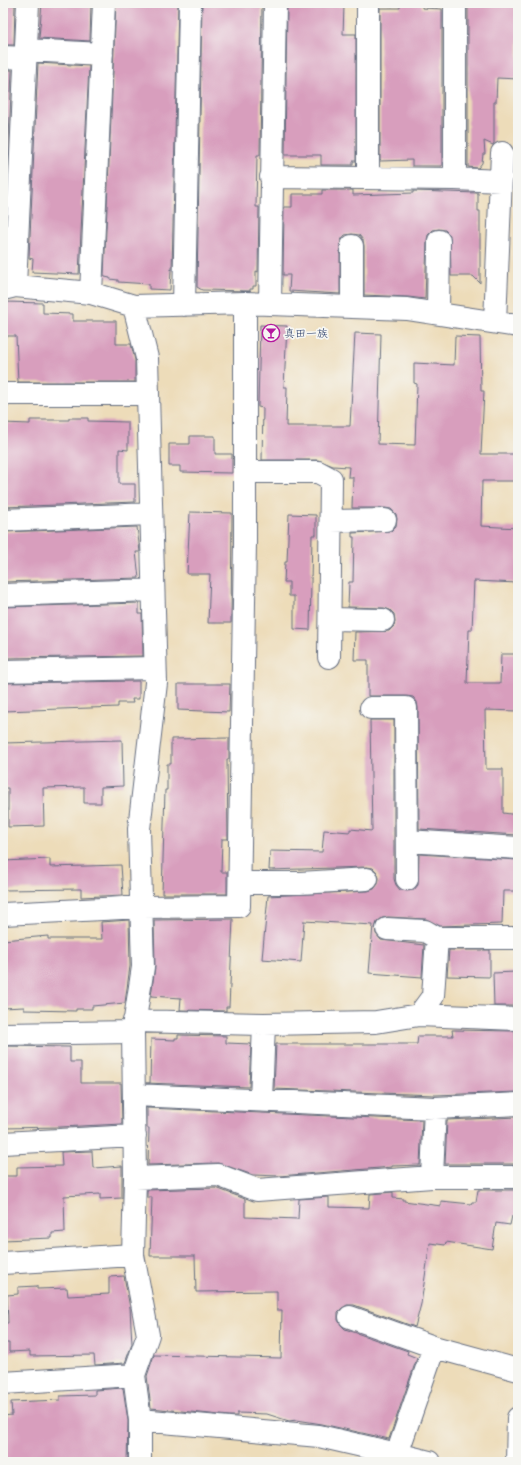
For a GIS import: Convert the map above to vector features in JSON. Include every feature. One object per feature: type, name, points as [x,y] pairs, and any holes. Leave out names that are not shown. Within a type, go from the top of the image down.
[{"type":"street","points":[[28,3],[26,54],[9,287],[91,293],[134,306],[246,303],[407,308],[518,326]]},
{"type":"street","points":[[91,293],[104,3]]},
{"type":"street","points":[[184,304],[190,3]]},
{"type":"street","points":[[270,304],[275,3]]},
{"type":"street","points":[[368,3],[368,178]]},
{"type":"street","points":[[455,3],[455,179]]},
{"type":"street","points":[[3,57],[26,54],[102,54]]},
{"type":"street","points":[[495,322],[502,153]]},
{"type":"street","points":[[271,177],[501,181]]},
{"type":"street","points":[[438,312],[439,241]]},
{"type":"street","points":[[352,246],[352,306]]},
{"type":"street","points":[[3,914],[142,907],[240,906],[246,472],[246,303]]},
{"type":"street","points":[[134,306],[146,358],[156,683],[139,829],[143,967],[134,1026],[135,1178],[133,1255],[148,1335],[134,1375],[140,1420],[140,1462]]},
{"type":"street","points":[[3,394],[148,394]]},
{"type":"street","points":[[246,472],[318,472],[331,479],[329,657]]},
{"type":"street","points":[[3,520],[151,514]]},
{"type":"street","points":[[331,521],[385,520]]},
{"type":"street","points":[[3,595],[153,590]]},
{"type":"street","points":[[330,619],[383,620]]},
{"type":"street","points":[[3,671],[155,668]]},
{"type":"street","points":[[371,708],[406,708],[407,879]]},
{"type":"street","points":[[407,841],[518,848]]},
{"type":"street","points":[[240,883],[300,883],[367,879]]},
{"type":"street","points":[[387,929],[425,931],[437,938],[518,938]]},
{"type":"street","points":[[419,1015],[433,996],[437,938]]},
{"type":"street","points":[[3,1034],[134,1026],[376,1022],[419,1015],[518,1019]]},
{"type":"street","points":[[261,1100],[264,1024]]},
{"type":"street","points":[[134,1095],[435,1108],[518,1104]]},
{"type":"street","points":[[432,1177],[435,1108]]},
{"type":"street","points":[[3,1143],[135,1136]]},
{"type":"street","points":[[135,1178],[218,1175],[257,1190],[432,1177],[518,1177]]},
{"type":"street","points":[[3,1263],[133,1255]]},
{"type":"street","points":[[350,1317],[434,1347],[518,1370]]},
{"type":"street","points":[[397,1454],[434,1347]]},
{"type":"street","points":[[3,1383],[134,1375]]},
{"type":"street","points":[[517,1462],[518,1418]]},
{"type":"street","points":[[140,1420],[319,1436],[429,1462]]},
{"type":"building","points":[[42,3],[91,3],[90,41],[39,38]]},
{"type":"building","points":[[116,3],[178,3],[172,270],[171,269],[170,290],[149,289],[149,284],[118,282],[118,280],[110,279],[104,275]]},
{"type":"building","points":[[202,3],[262,4],[260,155],[257,155],[256,207],[259,207],[258,272],[256,271],[256,286],[253,286],[253,289],[250,289],[250,291],[202,290],[197,287]]},
{"type":"building","points":[[400,3],[422,3],[422,8],[442,9],[442,166],[412,166],[412,160],[380,161],[380,8],[400,8]]},
{"type":"building","points":[[468,3],[518,3],[518,79],[497,78],[496,102],[494,102],[494,143],[493,145],[484,141],[485,154],[483,154],[482,163],[478,168],[468,167]]},
{"type":"building","points":[[3,4],[15,5],[14,45],[3,45]]},
{"type":"building","points":[[287,4],[344,6],[343,34],[356,34],[356,161],[353,161],[353,165],[321,165],[321,155],[285,155]]},
{"type":"building","points":[[38,63],[89,66],[79,274],[32,272],[33,259],[29,258]]},
{"type":"building","points":[[3,70],[12,70],[7,183],[3,183]]},
{"type":"building","points":[[322,190],[353,190],[353,195],[413,193],[413,191],[478,193],[478,211],[480,211],[480,283],[473,276],[451,276],[450,235],[445,230],[439,229],[433,230],[428,235],[427,240],[425,299],[364,295],[363,240],[359,235],[352,234],[345,235],[341,240],[340,294],[289,291],[290,275],[283,275],[284,207],[292,207],[292,194],[322,194]]},
{"type":"building","points":[[6,302],[43,303],[43,313],[73,314],[73,321],[116,321],[116,344],[131,344],[135,360],[135,382],[18,382],[16,336],[5,336]]},
{"type":"building","points":[[260,325],[287,326],[284,387],[287,387],[286,426],[350,426],[355,333],[381,334],[378,444],[415,445],[417,384],[414,383],[414,363],[454,365],[455,336],[480,337],[481,391],[484,391],[481,454],[518,454],[518,481],[482,481],[481,526],[518,528],[518,583],[474,581],[472,630],[469,630],[467,683],[500,683],[501,654],[518,654],[518,711],[485,710],[486,769],[503,769],[503,813],[518,815],[518,835],[419,829],[417,702],[413,697],[406,696],[368,696],[368,660],[354,660],[355,632],[389,631],[394,626],[394,614],[390,610],[384,608],[348,607],[349,582],[353,582],[354,537],[352,537],[352,533],[391,531],[396,526],[396,514],[391,509],[385,508],[352,508],[353,477],[348,477],[349,467],[333,466],[318,460],[262,460],[263,408],[258,407]]},
{"type":"building","points":[[69,418],[88,418],[88,421],[128,422],[128,450],[119,449],[119,484],[135,484],[135,502],[3,507],[3,423],[30,424],[30,420],[69,420]]},
{"type":"building","points":[[190,436],[215,436],[215,454],[232,454],[232,473],[180,472],[180,466],[169,466],[169,444],[190,444]]},
{"type":"building","points":[[190,512],[232,513],[231,623],[208,623],[210,574],[187,574]]},
{"type":"building","points":[[289,514],[316,515],[316,535],[312,535],[310,630],[294,629],[294,596],[289,596],[289,582],[284,582],[285,562],[287,562]]},
{"type":"building","points":[[137,527],[140,552],[136,552],[139,578],[3,582],[3,532]]},
{"type":"building","points":[[139,603],[139,614],[142,614],[143,656],[6,658],[3,607]]},
{"type":"building","points":[[139,681],[139,699],[132,699],[133,703],[118,703],[118,707],[3,711],[3,683]]},
{"type":"building","points":[[178,684],[230,684],[229,712],[178,710]]},
{"type":"building","points":[[370,720],[394,720],[394,879],[400,890],[414,890],[418,885],[419,854],[518,860],[518,891],[503,891],[502,924],[440,926],[426,919],[388,917],[382,918],[377,922],[375,928],[376,934],[381,940],[424,945],[422,977],[369,973],[373,925],[304,921],[301,962],[262,959],[268,896],[368,891],[374,889],[378,884],[379,878],[377,872],[373,868],[367,867],[269,870],[270,851],[322,852],[324,830],[350,832],[350,829],[372,831]]},
{"type":"building","points":[[229,738],[229,759],[227,759],[228,839],[222,839],[221,872],[227,872],[227,894],[162,894],[165,790],[167,790],[167,764],[171,764],[171,739]]},
{"type":"building","points":[[122,740],[123,786],[101,787],[101,803],[84,803],[84,787],[43,788],[44,826],[8,827],[8,788],[3,788],[3,743]]},
{"type":"building","points":[[50,859],[50,867],[121,865],[123,895],[81,897],[81,889],[3,890],[3,861]]},
{"type":"building","points":[[233,919],[229,1007],[226,1007],[226,1011],[180,1010],[181,998],[151,996],[155,967],[154,920]]},
{"type":"building","points":[[129,920],[130,966],[125,1003],[92,1006],[92,1009],[76,1009],[76,1011],[24,1010],[24,1007],[3,1008],[3,940],[48,936],[48,939],[102,939],[101,922]]},
{"type":"building","points":[[449,950],[490,950],[490,977],[447,976]]},
{"type":"building","points":[[516,972],[518,1003],[514,1003],[514,1006],[494,1006],[493,973]]},
{"type":"building","points":[[452,1030],[515,1031],[518,1092],[435,1095],[274,1089],[276,1044],[417,1044],[418,1036],[453,1036]]},
{"type":"building","points":[[178,1035],[226,1036],[226,1043],[251,1044],[249,1087],[146,1083],[150,1083],[151,1039],[175,1040],[175,1038],[178,1038]]},
{"type":"building","points":[[3,1046],[70,1047],[70,1062],[81,1062],[81,1083],[121,1083],[122,1124],[3,1128]]},
{"type":"building","points":[[147,1108],[422,1120],[420,1165],[279,1176],[253,1175],[218,1163],[148,1165],[149,1128],[147,1128]]},
{"type":"building","points":[[518,1117],[518,1164],[445,1164],[447,1120]]},
{"type":"building","points":[[92,1151],[93,1168],[122,1166],[122,1198],[100,1199],[100,1194],[64,1196],[65,1232],[52,1233],[52,1238],[3,1240],[3,1176],[17,1176],[17,1167],[62,1166],[61,1152]]},
{"type":"building","points":[[216,1188],[245,1199],[245,1217],[298,1219],[299,1199],[329,1197],[329,1207],[369,1208],[370,1194],[393,1192],[393,1198],[441,1206],[441,1201],[471,1204],[472,1202],[476,1202],[478,1190],[518,1190],[516,1216],[512,1216],[510,1225],[496,1223],[492,1249],[446,1242],[445,1245],[430,1243],[421,1304],[415,1327],[354,1305],[347,1305],[338,1312],[338,1320],[345,1329],[408,1351],[407,1354],[417,1358],[389,1439],[322,1424],[297,1420],[289,1421],[267,1414],[237,1413],[237,1416],[230,1416],[151,1408],[147,1376],[154,1355],[281,1358],[282,1310],[277,1310],[277,1291],[196,1292],[195,1256],[150,1256],[152,1197],[147,1197],[147,1190]]},
{"type":"building","points":[[124,1276],[130,1308],[132,1344],[125,1363],[95,1365],[94,1355],[30,1356],[30,1351],[9,1352],[9,1343],[3,1343],[3,1323],[8,1323],[7,1295],[18,1294],[18,1287],[37,1286],[37,1289],[67,1288],[68,1296],[109,1294],[109,1277]]},
{"type":"building","points":[[123,1388],[128,1421],[127,1462],[48,1462],[48,1460],[3,1461],[3,1416],[12,1415],[11,1402],[60,1400],[60,1396],[95,1395],[95,1390]]},
{"type":"place","name":"真田一族","points":[[271,333]]}]
